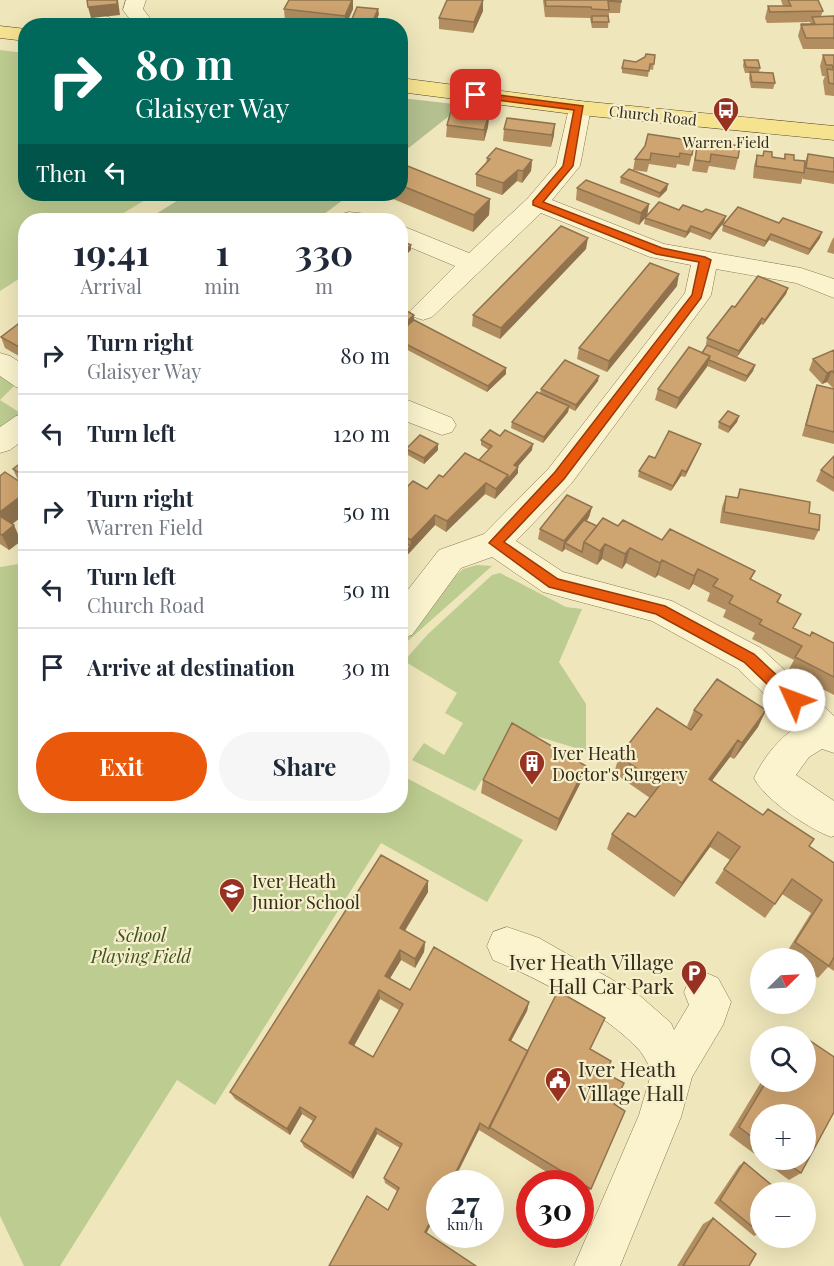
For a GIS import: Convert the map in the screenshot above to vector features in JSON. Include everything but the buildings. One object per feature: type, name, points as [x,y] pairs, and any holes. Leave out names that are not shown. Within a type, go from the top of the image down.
[{"type":"main road","points":[[0,32],[18,34]]},
{"type":"main road","name":"Church Road","points":[[408,86],[580,108],[834,134]]},
{"type":"street","points":[[136,0],[133,10],[140,18]]},
{"type":"street","points":[[423,311],[537,203],[568,166],[580,108]]},
{"type":"street","points":[[537,203],[659,251],[801,276],[834,289]]},
{"type":"street","points":[[408,236],[472,264]]},
{"type":"street","points":[[408,614],[450,559],[495,543],[560,476],[698,295],[705,260]]},
{"type":"street","points":[[0,363],[18,375]]},
{"type":"street","points":[[408,410],[442,425]]},
{"type":"street","points":[[0,441],[18,428]]},
{"type":"street","points":[[495,543],[554,583],[660,609],[749,658],[829,733],[797,746],[772,778],[831,820]]},
{"type":"street","points":[[507,946],[525,952],[625,1009],[656,1038],[673,1069]]},
{"type":"street","points":[[597,1266],[660,1117],[673,1069],[709,1011],[711,1002],[704,992]]},
{"type":"green space","points":[[0,50],[18,52],[18,201],[143,201],[124,213],[18,213],[18,279],[0,291]]},
{"type":"green space","points":[[408,99],[463,105],[408,148]]},
{"type":"green space","points":[[177,201],[342,201],[325,213],[157,213]]},
{"type":"green space","points":[[0,375],[16,384],[0,400]]},
{"type":"green space","points":[[0,400],[18,411],[18,417],[0,431]]},
{"type":"green space","name":"School Playing Field","points":[[18,564],[18,813],[408,813],[408,779],[523,840],[487,902],[381,843],[215,1105],[177,1080],[60,1266],[24,1266],[0,1216],[0,567]]},
{"type":"green space","points":[[477,565],[492,566],[408,641],[408,638],[451,580],[463,569]]},
{"type":"green space","points":[[500,573],[566,607],[582,609],[559,662],[586,704],[586,751],[513,729],[475,791],[412,760],[424,743],[444,755],[463,723],[445,713],[457,693],[408,663],[408,656],[428,634],[492,575]]},
{"type":"place","name":"Warren Field","points":[[726,133]]},
{"type":"place","name":"Iver Heath Doctor's Surgery","points":[[532,786]]},
{"type":"place","name":"Iver Heath Junior School","points":[[232,914]]},
{"type":"place","name":"Iver Heath Village Hall Car Park","points":[[694,996]]},
{"type":"place","name":"Iver Heath Village Hall","points":[[558,1103]]},
{"type":"route","points":[[476,95],[580,108],[568,166],[537,203],[659,251],[705,260],[698,295],[560,476],[495,543],[554,583],[660,609],[749,658],[794,700]]}]
